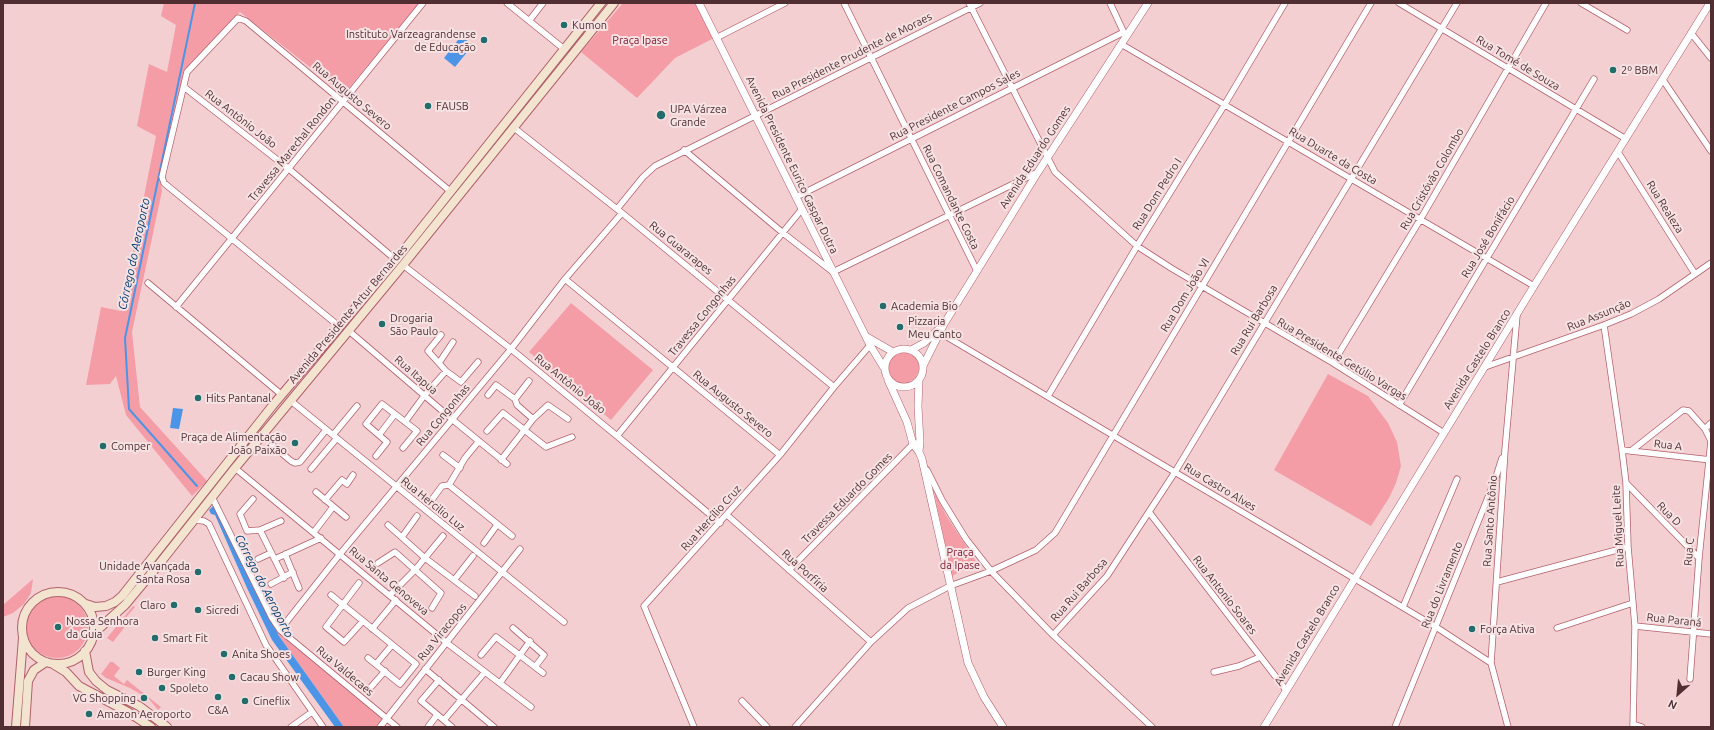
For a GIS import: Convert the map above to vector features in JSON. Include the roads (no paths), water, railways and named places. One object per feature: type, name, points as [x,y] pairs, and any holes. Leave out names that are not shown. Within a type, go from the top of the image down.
[{"type":"main road","name":"Avenida Presidente Artur Bernardes","points":[[86,604],[95,607],[106,606],[115,602],[122,596],[282,395],[396,260],[601,3]]},
{"type":"main road","name":"Avenida Presidente Artur Bernardes","points":[[93,634],[125,605],[235,468],[403,265],[614,3]]},
{"type":"main road","points":[[16,727],[23,635],[22,624],[26,612],[32,603],[42,596],[56,592],[68,593],[77,596],[86,604],[93,618],[93,634],[90,645],[76,659],[69,662],[49,663],[34,670],[28,681],[25,727]]},
{"type":"main road","points":[[23,635],[27,646],[39,659],[66,672],[79,686],[128,712],[151,727]]},
{"type":"main road","points":[[85,651],[89,672],[96,681],[107,690],[139,706],[167,727]]},
{"type":"street","name":"Travessa Marechal Rondon","points":[[176,307],[423,3]]},
{"type":"street","points":[[507,3],[564,49]]},
{"type":"street","points":[[529,21],[543,3]]},
{"type":"street","name":"Avenida Presidente Eurico Gaspar Dutra","points":[[699,3],[833,272],[884,368]]},
{"type":"street","points":[[716,38],[785,3]]},
{"type":"street","name":"Rua Comandante Costa","points":[[844,3],[950,215],[976,271]]},
{"type":"street","name":"Rua Presidente Prudente de Moraes","points":[[617,209],[650,170],[684,150],[756,117],[970,5],[980,3]]},
{"type":"street","points":[[1110,3],[1125,34]]},
{"type":"street","name":"Avenida Eduardo Gomes","points":[[923,366],[938,331],[944,324],[1038,172],[1122,44],[1125,34],[1148,3]]},
{"type":"street","name":"Rua Dom Pedro I","points":[[1048,396],[1137,246],[1225,104],[1285,3]]},
{"type":"street","name":"Rua Dom João VI","points":[[795,727],[871,642],[908,608],[950,586],[991,571],[1036,550],[1055,533],[1371,3]]},
{"type":"street","name":"Rua Tomé de Souza","points":[[1399,3],[1626,139]]},
{"type":"street","name":"Rua Rui Barbosa","points":[[1053,635],[1107,576],[1149,512],[1457,3]]},
{"type":"street","name":"Rua Cristóvão Colombo","points":[[1333,363],[1420,220],[1546,3]]},
{"type":"street","points":[[1581,3],[1627,30]]},
{"type":"street","name":"Avenida Castelo Branco","points":[[1264,727],[1534,286],[1710,3]]},
{"type":"street","name":"Rua Presidente Getúlio Vargas","points":[[970,5],[1047,159],[1055,172],[1137,246],[1333,363],[1444,433]]},
{"type":"street","name":"Rua Augusto Severo","points":[[184,88],[187,72],[238,18],[246,21],[450,191]]},
{"type":"street","points":[[1692,33],[1711,58]]},
{"type":"street","name":"Rua Presidente Campos Sales","points":[[796,197],[911,138],[1125,34]]},
{"type":"street","name":"Rua Duarte da Costa","points":[[1122,44],[1534,286]]},
{"type":"street","name":"Rua José Bonifácio","points":[[1399,405],[1594,79]]},
{"type":"street","points":[[1663,80],[1711,151]]},
{"type":"street","points":[[184,88],[162,177],[168,187],[340,327]]},
{"type":"street","name":"Rua Antônio João","points":[[184,88],[289,169],[396,260]]},
{"type":"street","name":"Rua Guararapes","points":[[513,127],[622,213],[834,387]]},
{"type":"street","points":[[684,150],[783,233],[833,272],[1038,172]]},
{"type":"street","name":"Rua Realeza","points":[[1618,152],[1695,274]]},
{"type":"street","name":"Travessa Congonhas","points":[[617,436],[802,209]]},
{"type":"street","name":"Rua Congonhas","points":[[280,630],[340,554],[397,488],[511,349],[565,279],[622,213]]},
{"type":"street","name":"Rua Assunção","points":[[1485,367],[1631,314],[1659,299],[1711,263]]},
{"type":"street","name":"Rua Antônio João","points":[[403,265],[511,349],[720,523]]},
{"type":"street","name":"Rua Augusto Severo","points":[[565,279],[780,455]]},
{"type":"street","points":[[148,283],[282,395]]},
{"type":"street","name":"Rua Santo Antônio","points":[[1508,727],[1491,663],[1505,450],[1517,315]]},
{"type":"street","name":"Rua Miguel Leite","points":[[1604,325],[1626,484],[1628,547],[1635,626],[1633,726]]},
{"type":"street","name":"Rua Itapua","points":[[349,331],[424,396],[508,464]]},
{"type":"street","points":[[911,350],[924,343],[938,331]]},
{"type":"street","name":"Rua Castro Alves","points":[[938,331],[1355,578],[1436,627],[1491,663]]},
{"type":"street","points":[[441,335],[428,351],[446,371],[461,382],[478,362]]},
{"type":"street","points":[[439,363],[454,342]]},
{"type":"street","name":"Avenida Presidente Eurico Gaspar Dutra","points":[[872,343],[893,352]]},
{"type":"street","name":"Rua Hercílio Cruz","points":[[694,727],[644,606],[780,455],[834,387],[872,343]]},
{"type":"street","points":[[917,443],[919,380],[923,371],[923,366],[919,356],[911,350],[905,349],[893,352],[885,362],[884,368],[917,443],[922,459],[942,500],[966,539],[991,571],[1053,635],[1152,727]]},
{"type":"street","points":[[405,422],[424,396],[446,371]]},
{"type":"street","points":[[888,380],[892,384],[901,388],[911,386],[919,380]]},
{"type":"street","points":[[516,399],[530,381]]},
{"type":"street","points":[[488,395],[496,385],[516,399],[517,405],[533,419]]},
{"type":"street","name":"Rua Hercilio Luz","points":[[290,401],[564,622]]},
{"type":"street","points":[[376,456],[387,442],[366,424],[382,404],[417,431],[403,448]]},
{"type":"street","points":[[502,460],[533,419],[548,405],[568,419]]},
{"type":"street","points":[[311,469],[357,406]]},
{"type":"street","points":[[1631,451],[1683,410],[1689,411],[1705,429],[1711,423]]},
{"type":"street","points":[[487,431],[503,413],[546,447],[572,436]]},
{"type":"street","points":[[379,435],[395,414]]},
{"type":"street","name":"Rua C","points":[[1690,679],[1699,558],[1710,460],[1711,441],[1705,429]]},
{"type":"street","points":[[272,445],[291,461],[295,463],[300,462],[326,430]]},
{"type":"street","points":[[449,485],[479,441]]},
{"type":"street","name":"Travessa Eduardo Gomes","points":[[789,570],[917,443]]},
{"type":"street","name":"Rua do Livramento","points":[[1394,727],[1495,480],[1505,450]]},
{"type":"street","name":"Rua A","points":[[1622,450],[1710,460]]},
{"type":"street","points":[[443,454],[460,468]]},
{"type":"street","points":[[922,459],[968,663],[984,697],[1003,727]]},
{"type":"street","name":"Rua Santa Genoveva","points":[[235,468],[447,643],[531,707]]},
{"type":"street","points":[[325,500],[342,480],[347,484],[353,475]]},
{"type":"street","points":[[1403,607],[1457,479]]},
{"type":"street","name":"Rua D","points":[[1626,484],[1699,558]]},
{"type":"street","points":[[431,501],[442,486],[449,485],[512,536]]},
{"type":"street","points":[[316,492],[346,517]]},
{"type":"street","name":"Rua Valdecaes","points":[[212,497],[272,618],[280,630],[398,727]]},
{"type":"street","points":[[253,499],[240,514],[247,531],[260,530],[281,520]]},
{"type":"street","points":[[314,532],[333,507]]},
{"type":"street","name":"Rua Antonio Soares","points":[[1149,512],[1286,690]]},
{"type":"street","name":"Rua Porfíria","points":[[727,515],[871,642]]},
{"type":"street","points":[[402,537],[417,516]]},
{"type":"street","points":[[194,520],[204,521],[209,524],[266,645],[323,727]]},
{"type":"street","points":[[388,525],[426,558],[475,596]]},
{"type":"street","points":[[484,543],[497,525]]},
{"type":"street","points":[[260,530],[284,578]]},
{"type":"street","points":[[390,595],[426,558],[443,536]]},
{"type":"street","points":[[275,559],[321,538]]},
{"type":"street","points":[[1496,582],[1628,547]]},
{"type":"street","name":"Rua Viracopos","points":[[380,727],[520,549]]},
{"type":"street","points":[[378,563],[395,552],[441,593],[432,608]]},
{"type":"street","points":[[258,559],[271,553]]},
{"type":"street","points":[[285,554],[299,588]]},
{"type":"street","points":[[455,579],[473,556]]},
{"type":"street","points":[[271,584],[293,572]]},
{"type":"street","points":[[359,583],[326,627],[344,642],[363,621]]},
{"type":"street","points":[[331,595],[416,664],[400,684],[368,658]]},
{"type":"street","points":[[372,629],[396,600]]},
{"type":"street","points":[[1557,628],[1633,603]]},
{"type":"street","name":"Rua Paraná","points":[[1635,626],[1711,634]]},
{"type":"street","points":[[513,628],[530,641],[544,655],[535,667]]},
{"type":"street","points":[[481,655],[496,637],[543,673]]},
{"type":"street","points":[[500,683],[530,641]]},
{"type":"street","points":[[376,664],[392,645]]},
{"type":"street","points":[[1214,672],[1239,666],[1260,657]]},
{"type":"street","points":[[425,669],[494,727]]},
{"type":"street","points":[[371,687],[385,671]]},
{"type":"street","points":[[444,720],[485,672]]},
{"type":"street","points":[[439,680],[421,701],[452,727]]},
{"type":"street","points":[[742,701],[766,727]]},
{"type":"street","points":[[290,727],[312,712]]},
{"type":"street","points":[[428,727],[437,715]]},
{"type":"street","points":[[1633,726],[1642,727]]},
{"type":"water","points":[[461,36],[473,45],[455,67],[444,58]]},
{"type":"water","points":[[173,408],[183,409],[179,429],[170,428]]},
{"type":"water","points":[[214,505],[279,636],[344,727],[335,727],[272,640],[215,515],[211,514],[209,510]]},
{"type":"waterway","name":"Córrego do Aeroporto","points":[[195,3],[125,338],[129,409],[197,486]]},
{"type":"place","name":"Kumon","points":[[564,25]]},
{"type":"place","name":"Instituto Varzeagrandense de Educação","points":[[484,40]]},
{"type":"place","name":"2º BBM","points":[[1613,70]]},
{"type":"place","name":"FAUSB","points":[[428,106]]},
{"type":"place","name":"UPA Várzea Grande","points":[[661,115]]},
{"type":"place","name":"Academia Bio","points":[[883,306]]},
{"type":"place","name":"Drogaria São Paulo","points":[[382,324]]},
{"type":"place","name":"Pizzaria Meu Canto","points":[[900,327]]},
{"type":"place","name":"Hits Pantanal","points":[[198,398]]},
{"type":"place","name":"Praça de Alimentação João Paixão","points":[[295,443]]},
{"type":"place","name":"Comper","points":[[103,446]]},
{"type":"place","name":"Unidade Avançada Santa Rosa","points":[[198,572]]},
{"type":"place","name":"Claro","points":[[174,605]]},
{"type":"place","name":"Sicredi","points":[[198,610]]},
{"type":"place","name":"Nossa Senhora da Guia","points":[[58,627]]},
{"type":"place","name":"Força Ativa","points":[[1472,629]]},
{"type":"place","name":"Smart Fit","points":[[155,638]]},
{"type":"place","name":"Anita Shoes","points":[[224,654]]},
{"type":"place","name":"Burger King","points":[[139,672]]},
{"type":"place","name":"Cacau Show","points":[[232,677]]},
{"type":"place","name":"Spoleto","points":[[162,688]]},
{"type":"place","name":"C&A","points":[[218,697]]},
{"type":"place","name":"VG Shopping","points":[[144,698]]},
{"type":"place","name":"Cineflix","points":[[245,701]]},
{"type":"place","name":"Amazon Aeroporto","points":[[89,714]]},
{"type":"park label","name":"Praça Ipase","points":[[640,40]]},
{"type":"park label","name":"Praça da Ipase","points":[[960,558]]}]
